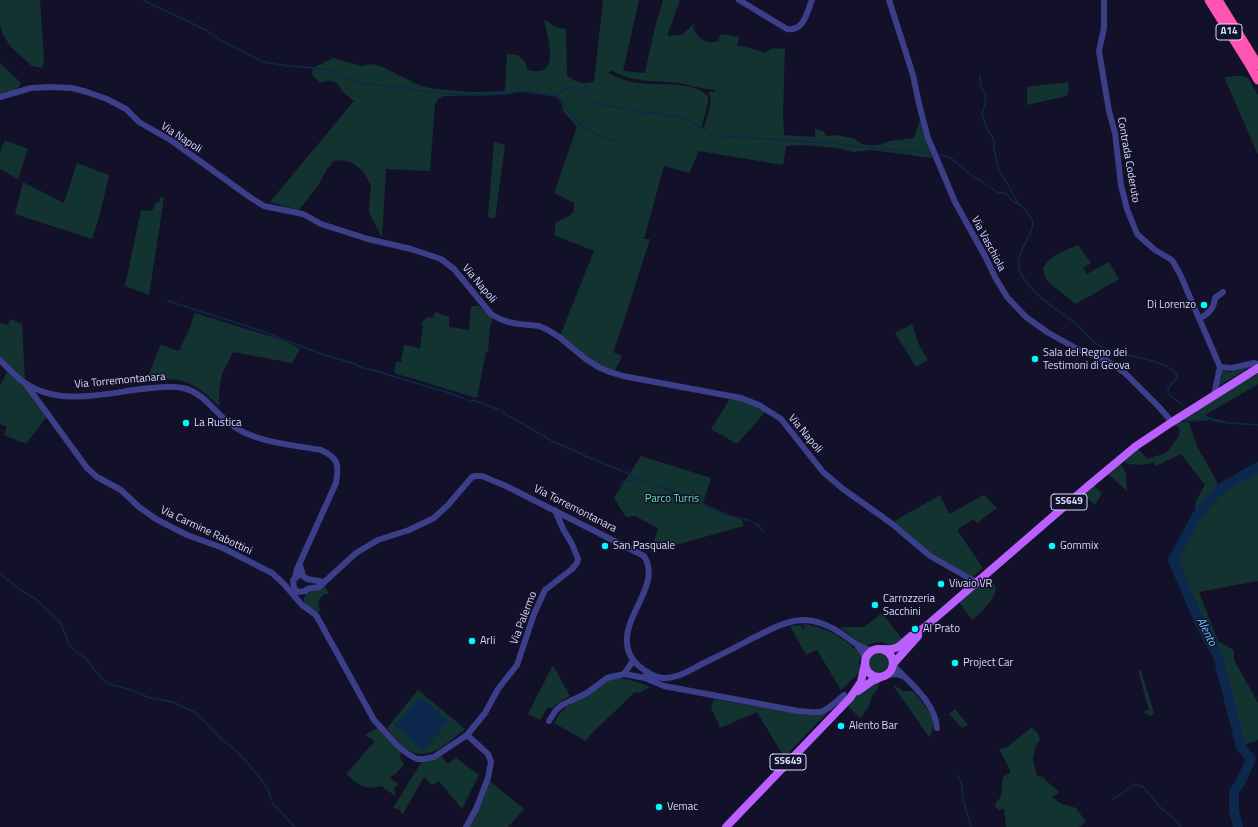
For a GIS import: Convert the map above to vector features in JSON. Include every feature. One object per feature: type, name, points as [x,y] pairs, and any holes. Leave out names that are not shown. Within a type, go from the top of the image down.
[{"type":"highway","name":"A14","points":[[1209,0],[1254,63]]},
{"type":"highway","name":"A14","points":[[1218,0],[1254,63],[1258,80]]},
{"type":"main road","name":"SS649","points":[[847,696],[892,670],[893,665],[925,627],[1136,446],[1258,368]]},
{"type":"main road","name":"SS649","points":[[726,827],[861,682],[868,654],[878,649],[892,650],[899,647],[911,636],[925,627]]},
{"type":"main road","points":[[878,649],[891,654],[893,665]]},
{"type":"main road","points":[[865,662],[866,668],[872,675],[884,676]]},
{"type":"street","points":[[739,0],[787,29],[793,30],[801,26],[812,0]]},
{"type":"street","name":"Via Vaschiola","points":[[889,0],[913,75],[928,138],[955,202],[986,258],[994,277],[1007,297],[1026,317],[1047,332],[1079,350],[1107,361],[1125,373],[1159,406],[1172,422]]},
{"type":"street","name":"Contrada Coderuto","points":[[1104,0],[1104,28],[1099,51],[1114,134],[1121,185],[1127,209],[1137,234],[1155,250],[1172,260],[1180,274],[1220,367]]},
{"type":"street","name":"Via Napoli","points":[[0,97],[40,87],[72,88],[107,98],[126,109],[139,122],[172,142],[264,206],[303,214],[321,224],[368,239],[411,249],[440,259],[454,270],[491,314],[508,322],[539,326],[548,330],[587,360],[600,368],[623,376],[741,398],[759,405],[781,419],[823,472],[843,489],[889,521],[930,556],[976,582]]},
{"type":"street","points":[[1199,319],[1210,312],[1215,298],[1224,292]]},
{"type":"street","name":"Via Torremontanara","points":[[0,360],[25,383],[38,390],[49,393],[77,397],[167,386],[181,387],[197,393],[207,401],[222,418],[235,428],[248,434],[274,442],[321,450],[328,453],[336,461],[338,468],[336,483],[294,579]]},
{"type":"street","points":[[1214,395],[1220,367],[1232,368],[1254,363],[1258,364]]},
{"type":"street","name":"Via Carmine Rabottini","points":[[25,383],[83,463],[97,477],[121,490],[139,507],[156,519],[187,535],[223,548],[267,570],[283,584],[302,605]]},
{"type":"street","name":"Via Torremontanara","points":[[324,582],[356,554],[378,540],[409,530],[434,518],[448,505],[465,484],[475,476],[482,476],[555,510],[644,556],[648,563],[648,581],[627,635],[628,647],[633,661]]},
{"type":"street","name":"Via Palermo","points":[[302,605],[316,615],[374,720],[398,746],[408,754],[417,759],[424,760],[434,757],[467,735],[485,713],[498,689],[517,665],[534,614],[545,590],[572,569],[577,563],[578,559],[572,544],[563,529],[555,510]]},
{"type":"street","points":[[300,563],[300,570],[309,583],[302,605]]},
{"type":"street","points":[[283,584],[294,579],[305,578],[324,582]]},
{"type":"street","points":[[294,579],[293,586],[295,590],[300,592],[319,587],[324,582]]},
{"type":"street","points":[[549,721],[556,710],[562,705],[587,693],[607,678],[624,674],[646,675],[663,678],[682,674],[768,631],[792,621],[804,620],[817,622],[829,626],[863,648],[878,649]]},
{"type":"street","points":[[853,642],[862,651],[865,662]]},
{"type":"street","points":[[624,674],[633,661],[646,675],[664,686],[798,711],[819,713],[828,709],[847,696]]},
{"type":"street","points":[[893,665],[920,693],[934,713],[937,728]]},
{"type":"street","points":[[884,676],[896,674],[906,678]]},
{"type":"street","points":[[466,827],[476,809],[488,778],[491,762],[488,754],[467,735]]},
{"type":"green space","points":[[0,0],[40,0],[44,61],[42,68],[32,66],[10,46],[0,25]]},
{"type":"green space","points":[[603,0],[639,0],[623,71],[645,73],[655,27],[663,0],[680,0],[667,36],[682,35],[694,24],[693,28],[695,32],[700,38],[707,42],[718,41],[721,34],[739,37],[737,46],[751,48],[764,53],[773,48],[785,49],[783,114],[784,135],[815,137],[815,129],[823,131],[827,136],[835,135],[853,138],[862,144],[879,145],[890,141],[914,138],[920,120],[932,158],[872,150],[853,152],[838,148],[804,145],[786,146],[783,165],[699,151],[689,173],[664,166],[644,239],[650,239],[613,352],[622,356],[614,372],[592,362],[560,336],[594,251],[554,235],[556,222],[569,216],[574,211],[574,203],[554,193],[577,127],[563,111],[562,104],[557,97],[522,92],[499,95],[444,96],[438,99],[435,104],[430,171],[386,169],[382,238],[369,212],[371,185],[363,171],[354,164],[344,160],[334,161],[299,210],[270,202],[354,101],[343,92],[337,83],[329,81],[321,83],[312,75],[313,68],[333,58],[362,66],[372,64],[380,66],[421,86],[435,89],[472,92],[505,91],[507,54],[518,55],[525,62],[528,70],[539,71],[546,68],[549,63],[549,45],[544,19],[555,27],[566,29],[567,75],[573,80],[583,83],[594,81]],"holes":[[[611,70],[635,79],[678,83],[714,90],[716,92],[708,92],[711,100],[703,129],[701,128],[708,103],[708,96],[701,91],[682,85],[632,82],[608,73]]]},
{"type":"green space","points":[[0,63],[21,83],[15,90],[0,95]]},
{"type":"green space","points":[[1236,76],[1248,78],[1258,95],[1258,155],[1225,79],[1226,77]]},
{"type":"green space","points":[[1068,82],[1069,90],[1066,96],[1027,105],[1027,87]]},
{"type":"green space","points":[[5,140],[28,149],[18,179],[0,169],[0,152]]},
{"type":"green space","points":[[494,142],[505,145],[495,219],[488,217]]},
{"type":"green space","points":[[77,163],[109,175],[100,214],[92,239],[15,214],[23,182],[64,203]]},
{"type":"green space","points":[[160,197],[164,198],[149,295],[125,286],[141,210],[151,211],[156,202],[159,203]]},
{"type":"green space","points":[[1078,245],[1091,263],[1083,268],[1087,274],[1109,262],[1119,279],[1076,304],[1048,282],[1043,269],[1053,257]]},
{"type":"green space","points":[[471,306],[479,306],[493,318],[490,330],[488,352],[486,352],[477,398],[394,373],[396,362],[401,362],[404,345],[420,348],[423,326],[420,325],[427,317],[433,318],[435,312],[449,317],[449,327],[469,330]]},
{"type":"green space","points":[[195,313],[285,341],[300,349],[292,363],[233,352],[222,374],[219,390],[219,406],[201,391],[186,382],[178,380],[146,381],[161,344],[179,351]]},
{"type":"green space","points":[[10,319],[22,324],[25,379],[12,370],[0,356],[0,323],[8,325]]},
{"type":"green space","points":[[912,324],[919,345],[928,360],[916,367],[895,333]]},
{"type":"green space","points":[[1251,367],[1218,386],[1222,377],[1222,371],[1231,372]]},
{"type":"green space","points":[[7,372],[25,386],[47,416],[26,444],[4,435],[7,427],[0,424],[0,386]]},
{"type":"green space","points":[[1258,373],[1258,384],[1205,415],[1228,422],[1258,424],[1223,422],[1209,420],[1181,420],[1193,412],[1203,418],[1194,412]]},
{"type":"green space","points":[[731,397],[750,403],[766,411],[737,444],[711,429]]},
{"type":"green space","points":[[1179,421],[1189,423],[1198,448],[1217,482],[1217,486],[1258,465],[1258,582],[1199,592],[1218,641],[1234,650],[1234,660],[1258,703],[1258,740],[1243,746],[1220,657],[1202,624],[1192,594],[1177,563],[1179,552],[1203,510],[1217,494],[1217,490],[1198,512],[1195,509],[1196,501],[1205,485],[1181,454],[1156,466],[1153,462],[1137,465],[1122,460],[1138,448],[1147,459],[1166,453],[1179,436],[1180,429],[1174,424]]},
{"type":"green space","name":"Parco Turris","points":[[641,456],[711,478],[703,503],[743,521],[743,526],[651,552],[658,528],[635,516],[626,517],[614,498]]},
{"type":"green space","points":[[1119,463],[1124,468],[1127,491],[1107,473]]},
{"type":"green space","points":[[1093,485],[1102,493],[1095,505],[1083,494]]},
{"type":"green space","points":[[940,495],[949,514],[984,495],[997,508],[977,523],[972,520],[957,530],[983,568],[973,577],[929,553],[891,523]]},
{"type":"green space","points":[[987,577],[996,588],[995,593],[989,604],[972,620],[958,601]]},
{"type":"green space","points":[[325,586],[329,594],[325,594],[320,598],[318,606],[321,610],[316,614],[305,603],[304,599],[308,594]]},
{"type":"green space","points":[[882,613],[902,639],[892,647],[881,642],[864,646],[840,627],[864,627]]},
{"type":"green space","points":[[802,624],[820,628],[834,634],[861,655],[859,663],[860,672],[841,690],[817,650],[806,655],[790,626],[800,625],[803,629],[805,628]]},
{"type":"green space","points":[[879,653],[886,656],[889,663],[886,670],[879,673],[872,670],[869,663],[872,656]]},
{"type":"green space","points":[[552,667],[554,667],[570,696],[552,708],[548,707],[540,720],[528,714]]},
{"type":"green space","points":[[1138,670],[1141,671],[1154,713],[1151,716],[1144,711],[1149,710]]},
{"type":"green space","points":[[619,678],[631,680],[650,687],[639,693],[635,692],[589,736],[586,741],[554,723],[560,713],[567,707],[609,680]]},
{"type":"green space","points":[[880,681],[877,690],[872,696],[868,708],[860,718],[847,705],[871,683]]},
{"type":"green space","points":[[892,684],[903,691],[912,691],[915,693],[927,708],[933,725],[929,737]]},
{"type":"green space","points":[[418,690],[465,729],[449,742],[433,752],[425,754],[408,750],[387,728]]},
{"type":"green space","points":[[714,699],[806,715],[820,715],[829,711],[784,757],[757,712],[720,728],[711,707]]},
{"type":"green space","points":[[955,709],[968,725],[962,728],[949,714]]},
{"type":"green space","points":[[1032,727],[1038,733],[1040,739],[1035,748],[1033,759],[1037,776],[1043,777],[1059,792],[1052,797],[1062,804],[1076,808],[1086,822],[1079,827],[1006,827],[1004,808],[1000,810],[995,807],[1001,795],[1003,777],[1010,773],[1010,770],[999,749],[1006,748]]},
{"type":"green space","points":[[378,728],[401,752],[400,757],[404,765],[390,778],[398,784],[393,790],[396,792],[394,795],[381,786],[370,788],[362,786],[346,774],[375,741],[365,735]]},
{"type":"green space","points":[[441,755],[448,764],[456,758],[479,775],[462,809],[439,781],[432,785],[424,777],[403,814],[398,809],[393,808],[422,761]]},
{"type":"green space","points":[[488,780],[524,809],[508,827],[466,827]]},
{"type":"water","points":[[420,697],[449,721],[423,751],[394,725]]},
{"type":"waterway","points":[[143,0],[206,30],[222,41],[263,62],[331,71],[359,83],[456,94],[506,94],[521,91],[555,95],[569,87],[575,87],[593,101],[603,105],[640,112],[680,116],[701,127]]},
{"type":"waterway","points":[[980,75],[980,84],[986,96],[982,114],[987,129],[994,140],[998,168],[1006,182]]},
{"type":"waterway","points":[[555,95],[559,97],[577,122],[604,138],[615,141]]},
{"type":"waterway","points":[[704,127],[713,136],[818,143],[829,142],[850,146],[930,153]]},
{"type":"waterway","points":[[938,154],[951,158],[970,174],[997,192],[1007,194],[1012,201],[1020,205],[1028,214],[1032,220],[1033,226],[1021,252],[1019,267],[1026,282],[1039,296],[1077,325],[1100,346],[1119,353],[1153,361],[1176,373],[1177,377],[1168,388],[1168,394],[1184,406]]},
{"type":"waterway","points":[[1007,183],[1018,203]]},
{"type":"waterway","points":[[168,301],[256,329],[319,353],[355,364],[362,368],[446,392],[463,398],[469,402],[474,400],[499,410]]},
{"type":"waterway","points":[[502,412],[554,442]]},
{"type":"waterway","points":[[1194,412],[1217,421],[1258,425]]},
{"type":"waterway","points":[[1184,421],[1208,420]]},
{"type":"waterway","points":[[555,442],[622,471]]},
{"type":"waterway","name":"Alento","points":[[1238,827],[1234,811],[1234,792],[1251,759],[1241,747],[1218,656],[1201,625],[1173,560],[1196,517],[1218,490],[1258,467]]},
{"type":"waterway","points":[[625,472],[648,482]]},
{"type":"waterway","points":[[619,485],[623,482],[632,481],[634,478]]},
{"type":"waterway","points":[[651,483],[699,503]]},
{"type":"waterway","points":[[702,504],[729,516],[751,521]]},
{"type":"waterway","points":[[754,523],[759,526],[763,532]]},
{"type":"waterway","points":[[0,574],[22,591],[36,599],[60,622],[70,645],[75,651],[85,658],[103,680],[109,684],[132,690],[150,698],[173,702],[194,712],[222,740],[238,752],[267,787],[273,804],[295,827]]},
{"type":"waterway","points":[[958,775],[962,786],[963,799],[971,827]]},
{"type":"waterway","points":[[1113,799],[1135,784],[1143,787],[1161,808],[1181,827]]},
{"type":"place","name":"Di Lorenzo","points":[[1204,305]]},
{"type":"place","name":"Sala del Regno dei Testimoni di Geova","points":[[1035,359]]},
{"type":"place","name":"La Rustica","points":[[186,423]]},
{"type":"place","name":"San Pasquale","points":[[605,546]]},
{"type":"place","name":"Gommix","points":[[1052,546]]},
{"type":"place","name":"Vivaio VR","points":[[941,584]]},
{"type":"place","name":"Carrozzeria Sacchini","points":[[875,605]]},
{"type":"place","name":"Al Prato","points":[[915,629]]},
{"type":"place","name":"Arli","points":[[472,641]]},
{"type":"place","name":"Project Car","points":[[955,663]]},
{"type":"place","name":"Alento Bar","points":[[841,726]]},
{"type":"place","name":"Vemac","points":[[659,807]]}]
